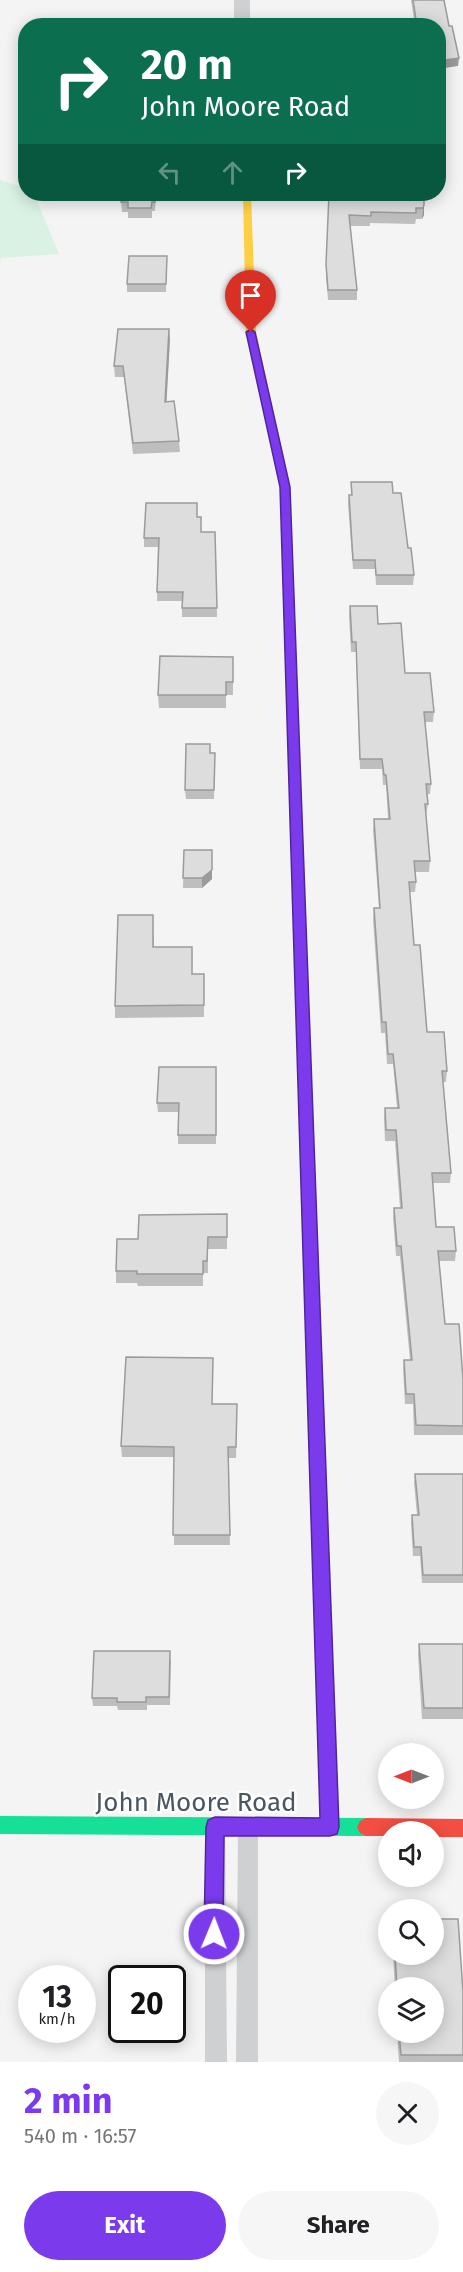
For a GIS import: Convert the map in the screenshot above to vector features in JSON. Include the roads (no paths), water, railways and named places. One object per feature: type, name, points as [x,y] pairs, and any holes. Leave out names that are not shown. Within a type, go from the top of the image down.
[{"type":"street","points":[[242,0],[242,18]]},
{"type":"street","points":[[247,201],[251,332],[285,487],[330,1827]]},
{"type":"street","name":"John Moore Road","points":[[0,1825],[463,1828]]},
{"type":"lane","points":[[215,1827],[216,2062]]},
{"type":"lane","points":[[247,2062],[248,1827]]}]
